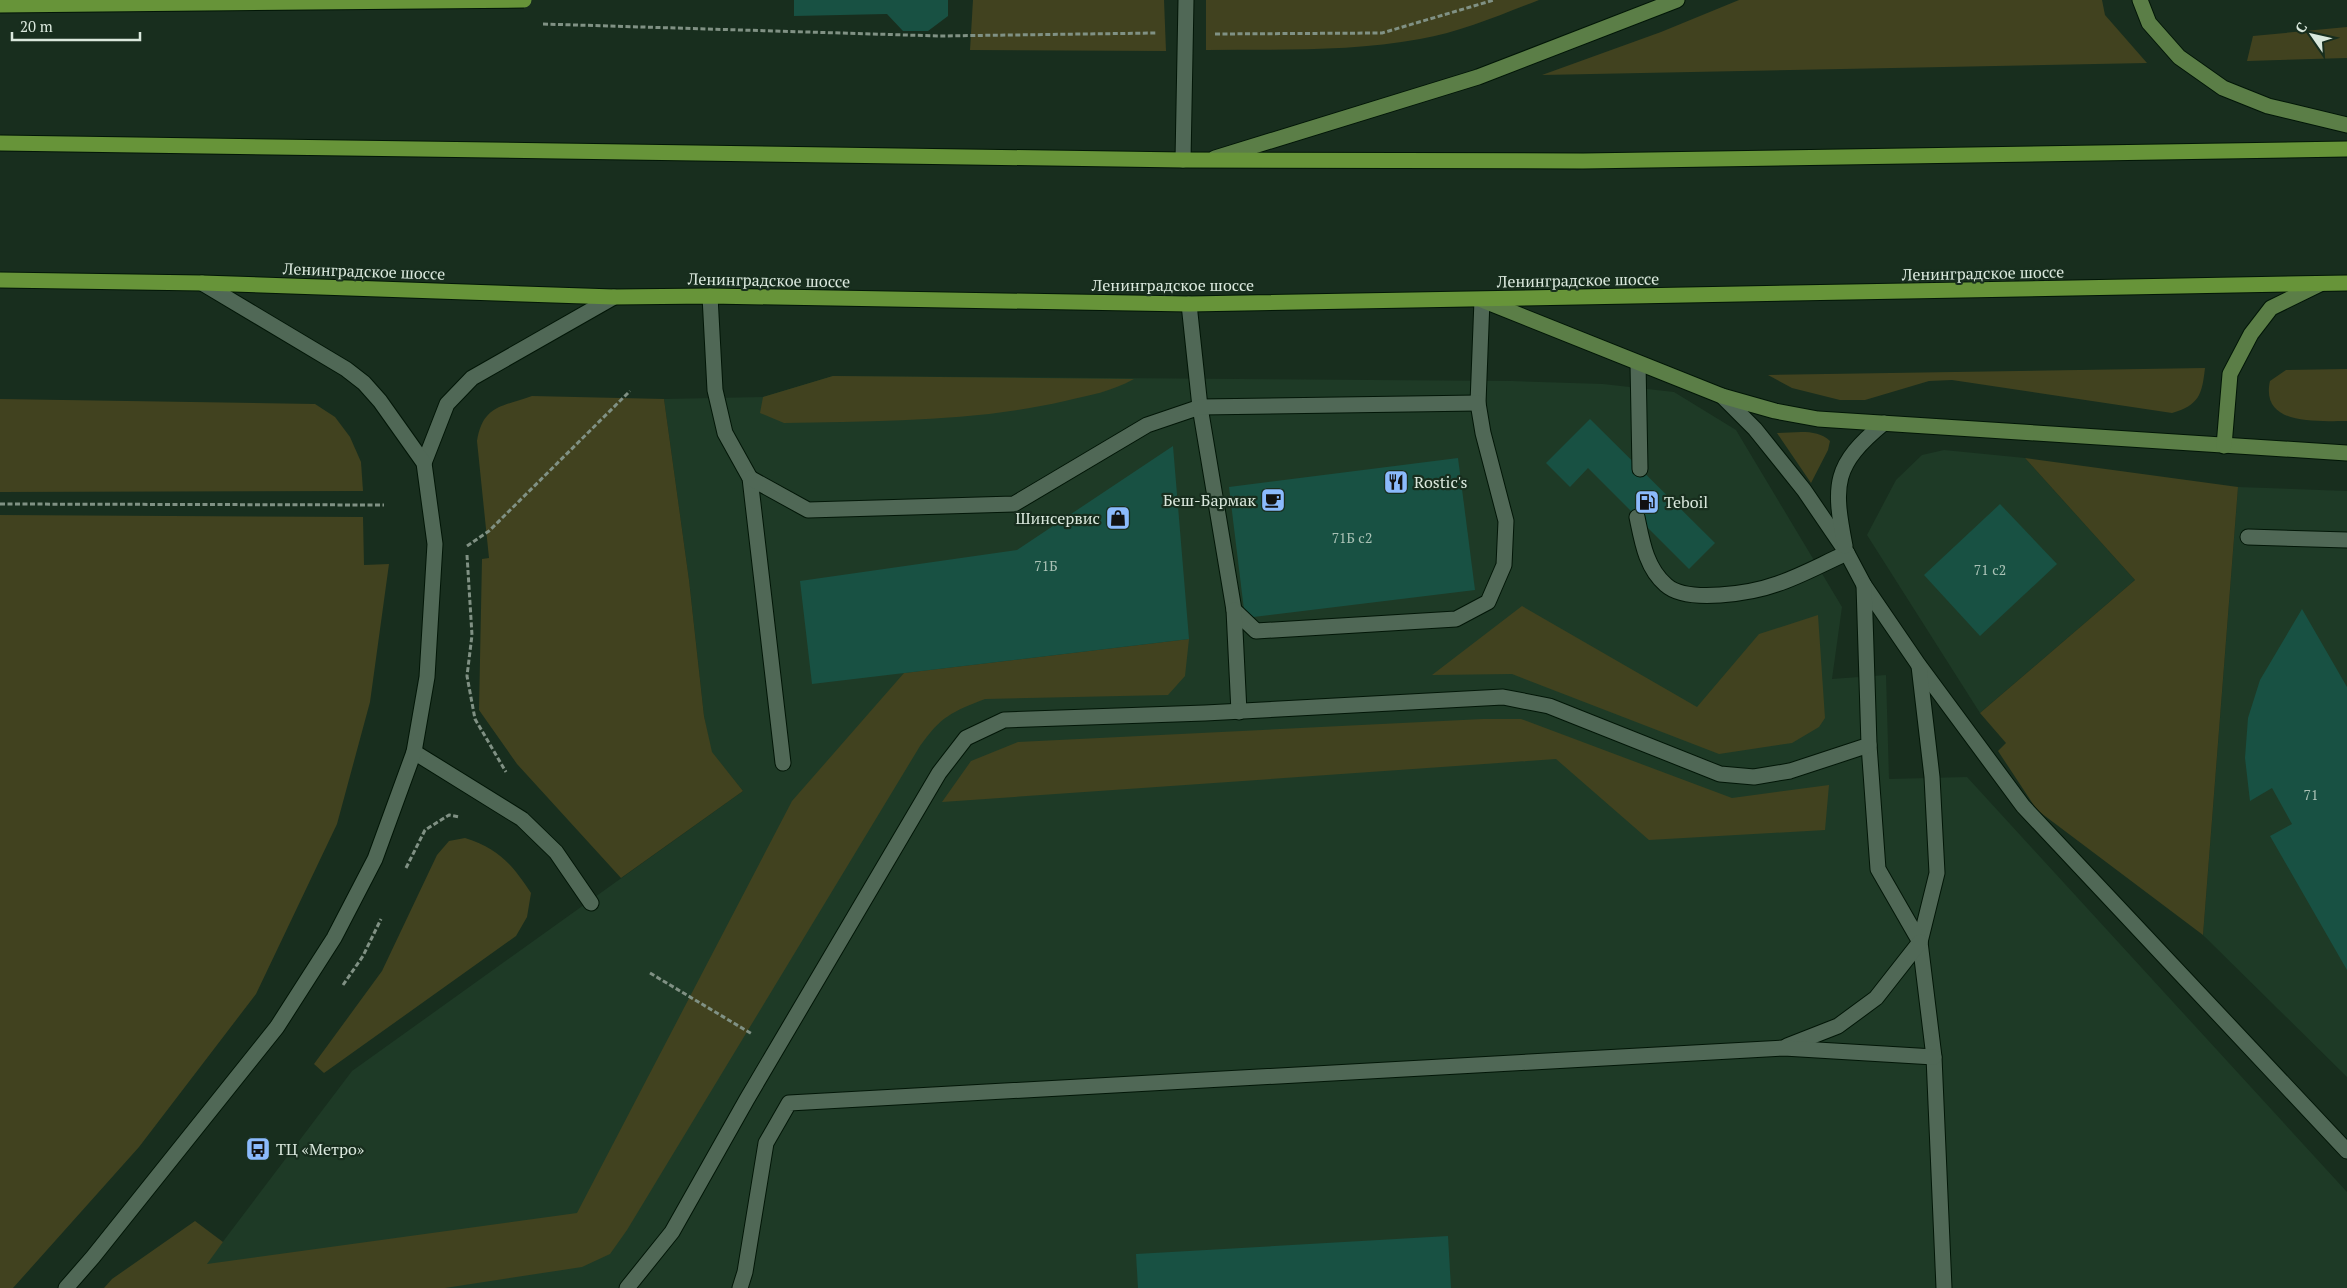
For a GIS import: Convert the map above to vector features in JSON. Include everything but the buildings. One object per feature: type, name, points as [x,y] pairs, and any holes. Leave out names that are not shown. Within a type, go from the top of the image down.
[{"type":"main road","points":[[0,5],[524,0]]},
{"type":"main road","points":[[0,142],[1183,160],[1583,161],[2347,149]]},
{"type":"main road","name":"Ленинградское шоссе","points":[[0,280],[202,283],[614,297],[710,296],[1189,304],[2347,283]]},
{"type":"street","points":[[1183,160],[1186,0]]},
{"type":"street","points":[[1211,159],[1478,78],[1677,0]]},
{"type":"street","points":[[2140,0],[2149,23],[2179,57],[2224,88],[2268,106],[2347,126]]},
{"type":"street","points":[[66,1288],[94,1257],[277,1027],[334,938],[375,859],[414,752],[427,677],[435,544],[424,463],[380,400],[352,373],[202,283]]},
{"type":"street","points":[[2224,446],[2230,374],[2251,334],[2271,308],[2320,284]]},
{"type":"street","points":[[710,296],[715,390],[724,433],[750,478],[783,763]]},
{"type":"street","points":[[424,463],[447,404],[472,378],[614,297]]},
{"type":"street","points":[[1234,610],[1256,632],[1456,619],[1488,602],[1504,565],[1506,521],[1483,433],[1478,403],[1482,300],[1722,396],[1775,411],[1818,419],[2347,453]]},
{"type":"street","points":[[1189,304],[1200,407],[1234,610],[1238,712]]},
{"type":"street","points":[[1638,363],[1640,469]]},
{"type":"street","points":[[1722,396],[1755,429],[1798,482],[1846,553],[1864,585],[1918,664],[2023,806],[2347,1151]]},
{"type":"street","points":[[750,478],[808,510],[1014,504],[1147,425],[1200,407],[1478,403]]},
{"type":"street","points":[[1846,553],[1837,489],[1845,464],[1861,442],[1884,423]]},
{"type":"street","points":[[1637,516],[1644,551],[1653,569],[1667,586],[1684,595],[1731,594],[1776,585],[1846,553]]},
{"type":"street","points":[[2248,537],[2347,540]]},
{"type":"street","points":[[1864,585],[1869,744],[1878,869],[1920,942]]},
{"type":"street","points":[[1918,664],[1932,777],[1937,873],[1920,942],[1934,1057],[1944,1288]]},
{"type":"street","points":[[627,1288],[672,1232],[939,773],[966,738],[1004,720],[1238,712],[1503,697],[1549,706],[1720,774],[1754,777],[1790,772],[1869,744]]},
{"type":"street","points":[[414,752],[522,819],[556,852],[590,903]]},
{"type":"street","points":[[1784,1048],[1838,1026],[1876,998],[1920,942]]},
{"type":"street","points":[[740,1288],[745,1272],[766,1143],[789,1103],[1784,1048],[1934,1057]]},
{"type":"path","points":[[534,24],[939,36],[1382,34],[1494,0]]},
{"type":"path","points":[[466,544],[489,531],[630,391]]},
{"type":"path","points":[[0,504],[384,505]]},
{"type":"path","points":[[650,973],[778,1049]]},
{"type":"shaded area","points":[[973,0],[1164,0],[1166,51],[970,50]]},
{"type":"shaded area","points":[[1206,0],[1539,0],[1450,32],[1394,43],[1340,48],[1206,50]]},
{"type":"shaded area","points":[[1739,0],[2102,0],[2105,15],[2147,63],[1542,75],[1661,32]]},
{"type":"shaded area","points":[[2347,27],[2347,58],[2247,61],[2253,36]]},
{"type":"shaded area","points":[[2205,368],[2198,398],[2188,406],[2172,413],[1952,380],[1929,381],[1865,400],[1840,400],[1792,388],[1768,375]]},
{"type":"shaded area","points":[[2347,369],[2347,421],[2294,418],[2282,413],[2274,406],[2269,396],[2270,381],[2286,370]]},
{"type":"shaded area","points":[[833,376],[1512,381],[1603,384],[1674,392],[1736,430],[1842,607],[1832,679],[1886,675],[1889,779],[1967,777],[2347,1192],[2347,1288],[212,1288],[206,1264],[352,1071],[743,791],[711,752],[704,716],[689,580],[664,399],[763,397]]},
{"type":"shaded area","points":[[833,376],[1134,379],[1108,390],[1065,401],[1031,408],[961,417],[890,421],[784,423],[760,413],[763,397]]},
{"type":"shaded area","points":[[532,396],[664,399],[689,580],[704,716],[712,752],[743,791],[621,878],[517,764],[479,710],[482,559],[489,558],[477,441],[484,420],[489,414],[503,406]]},
{"type":"shaded area","points":[[0,399],[315,404],[335,417],[350,437],[361,462],[363,491],[0,492]]},
{"type":"shaded area","points":[[1777,433],[1819,434],[1830,441],[1828,450],[1811,483]]},
{"type":"shaded area","points":[[1944,450],[2025,458],[2135,580],[1980,713],[1867,535],[1896,480],[1922,455]]},
{"type":"shaded area","points":[[2025,458],[2238,487],[2203,935],[2037,810],[1998,751],[2006,743],[1980,713],[2135,580]]},
{"type":"shaded area","points":[[2238,487],[2347,491],[2347,1077],[2203,935]]},
{"type":"shaded area","points":[[0,515],[363,517],[364,565],[389,564],[370,702],[337,824],[256,994],[139,1147],[13,1288],[0,1288]]},
{"type":"shaded area","points":[[1522,606],[1697,707],[1759,634],[1818,615],[1825,718],[1819,727],[1792,743],[1719,754],[1512,674],[1432,675]]},
{"type":"shaded area","points":[[1189,639],[1185,676],[1168,695],[985,699],[955,712],[934,728],[920,746],[627,1230],[610,1254],[582,1267],[445,1288],[104,1288],[112,1279],[195,1221],[223,1242],[207,1264],[577,1213],[792,801],[904,673]]},
{"type":"shaded area","points":[[1483,719],[1521,719],[1732,798],[1829,785],[1825,830],[1649,840],[1556,759],[942,802],[971,761],[1018,742]]},
{"type":"shaded area","points":[[465,838],[487,847],[504,859],[531,893],[527,917],[516,936],[324,1073],[314,1064],[382,971],[437,855],[449,841]]},
{"type":"place","name":"Rostic's","points":[[1396,482]]},
{"type":"place","name":"Беш-Бармак","points":[[1273,500]]},
{"type":"place","name":"Teboil","points":[[1647,502]]},
{"type":"place","name":"Шинсервис","points":[[1118,518]]},
{"type":"place","name":"ТЦ «Метро»","points":[[258,1149]]}]
